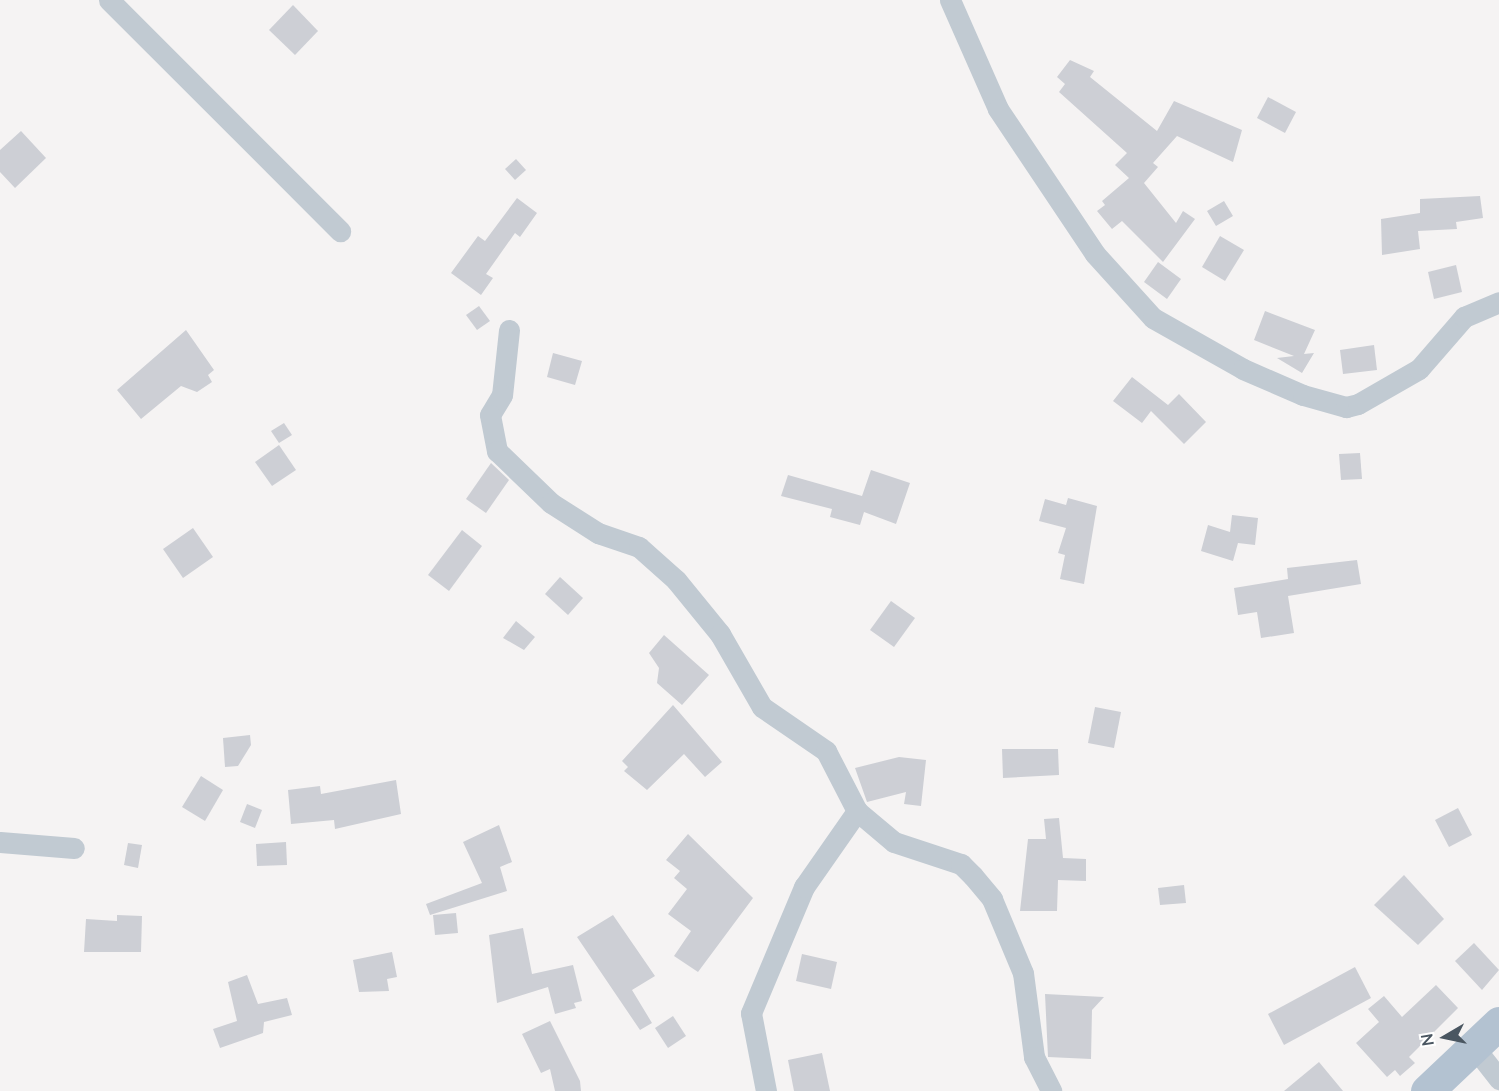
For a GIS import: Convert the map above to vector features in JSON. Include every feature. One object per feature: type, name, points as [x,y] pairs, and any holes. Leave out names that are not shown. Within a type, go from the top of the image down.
[{"type":"main road","points":[[1427,1091],[1499,1023]]},
{"type":"street","points":[[109,0],[340,231]]},
{"type":"street","points":[[950,0],[998,109],[1095,254],[1153,318],[1243,369],[1303,395],[1346,407],[1358,404],[1419,369],[1464,317],[1499,302]]},
{"type":"street","points":[[509,330],[502,395],[490,416],[496,452],[551,502],[598,533],[639,547],[676,580],[720,634],[762,707],[826,750],[857,811],[894,842],[961,864],[992,899],[1009,952],[1023,974],[1032,1050],[1052,1091]]},
{"type":"street","points":[[766,1091],[751,1013],[804,887],[857,811]]},
{"type":"street","points":[[0,843],[74,848]]},
{"type":"street","points":[[1474,1047],[1499,1079]]},
{"type":"building","points":[[293,5],[318,31],[295,55],[269,30]]},
{"type":"building","points":[[1070,60],[1094,71],[1090,77],[1157,131],[1174,101],[1242,130],[1233,162],[1177,136],[1153,163],[1158,167],[1144,183],[1176,223],[1183,211],[1195,219],[1163,262],[1122,221],[1112,229],[1097,211],[1105,205],[1102,201],[1129,178],[1115,165],[1127,153],[1059,92],[1065,84],[1057,77]]},
{"type":"building","points":[[1268,97],[1296,112],[1285,133],[1257,118]]},
{"type":"building","points":[[21,131],[46,158],[15,188],[0,172],[0,150]]},
{"type":"building","points":[[516,159],[526,170],[515,180],[505,169]]},
{"type":"building","points":[[1480,196],[1483,218],[1456,222],[1457,229],[1418,231],[1420,249],[1382,255],[1381,219],[1420,213],[1420,199]]},
{"type":"building","points":[[517,198],[537,213],[520,237],[515,233],[486,274],[493,278],[481,295],[451,273],[478,236],[485,241]]},
{"type":"building","points":[[1224,201],[1233,216],[1216,226],[1207,211]]},
{"type":"building","points":[[1220,236],[1244,250],[1225,281],[1202,267]]},
{"type":"building","points":[[1158,262],[1181,279],[1167,299],[1144,282]]},
{"type":"building","points":[[1456,265],[1462,292],[1434,299],[1428,272]]},
{"type":"building","points":[[479,306],[490,321],[477,330],[466,315]]},
{"type":"building","points":[[1265,311],[1315,330],[1304,354],[1314,353],[1302,373],[1277,358],[1294,356],[1254,340]]},
{"type":"building","points":[[186,330],[214,370],[208,375],[212,382],[197,392],[181,386],[141,419],[117,390]]},
{"type":"building","points":[[1374,345],[1377,370],[1343,374],[1340,350]]},
{"type":"building","points":[[553,353],[582,361],[575,385],[547,377]]},
{"type":"building","points":[[1132,377],[1168,405],[1179,394],[1206,422],[1184,444],[1151,411],[1142,423],[1113,401]]},
{"type":"building","points":[[284,423],[292,435],[279,443],[271,431]]},
{"type":"building","points":[[279,445],[296,470],[272,486],[255,462]]},
{"type":"building","points":[[1360,453],[1362,479],[1341,480],[1339,454]]},
{"type":"building","points":[[491,463],[509,480],[486,513],[466,499]]},
{"type":"building","points":[[871,470],[910,483],[896,524],[864,512],[860,525],[830,517],[832,509],[781,496],[788,475],[862,496]]},
{"type":"building","points":[[1068,498],[1097,506],[1084,584],[1060,579],[1065,555],[1058,553],[1066,528],[1039,521],[1045,499],[1066,505]]},
{"type":"building","points":[[1232,515],[1258,518],[1255,545],[1238,543],[1233,561],[1201,551],[1208,525],[1230,532]]},
{"type":"building","points":[[193,528],[213,557],[183,578],[163,549]]},
{"type":"building","points":[[462,530],[482,546],[449,591],[428,575]]},
{"type":"building","points":[[1357,560],[1361,584],[1288,596],[1294,633],[1261,638],[1257,612],[1238,615],[1234,588],[1288,579],[1287,568]]},
{"type":"building","points":[[560,577],[583,598],[568,615],[545,594]]},
{"type":"building","points":[[891,601],[915,618],[894,647],[870,630]]},
{"type":"building","points":[[516,621],[535,637],[524,650],[503,638]]},
{"type":"building","points":[[664,635],[709,675],[682,705],[657,683],[659,668],[649,653]]},
{"type":"building","points":[[673,705],[722,762],[705,777],[684,754],[647,790],[624,771],[628,767],[622,761]]},
{"type":"building","points":[[1095,707],[1121,712],[1114,748],[1088,743]]},
{"type":"building","points":[[250,735],[251,745],[238,766],[225,767],[223,738]]},
{"type":"building","points":[[1002,749],[1058,749],[1059,775],[1003,778]]},
{"type":"building","points":[[899,757],[926,760],[921,806],[904,804],[906,792],[867,802],[855,768]]},
{"type":"building","points":[[201,776],[223,790],[205,821],[182,807]]},
{"type":"building","points":[[396,780],[401,814],[335,829],[334,820],[291,824],[288,790],[320,786],[321,794]]},
{"type":"building","points":[[247,804],[262,810],[255,828],[240,822]]},
{"type":"building","points":[[1458,808],[1472,835],[1449,847],[1435,820]]},
{"type":"building","points":[[1059,818],[1063,858],[1086,859],[1086,881],[1058,880],[1057,911],[1020,911],[1028,839],[1046,839],[1044,819]]},
{"type":"building","points":[[499,825],[512,862],[500,867],[507,891],[430,915],[426,904],[482,883],[463,842]]},
{"type":"building","points":[[688,834],[753,898],[698,972],[674,956],[691,931],[668,914],[687,889],[674,878],[680,871],[666,860]]},
{"type":"building","points":[[286,842],[287,865],[257,866],[256,844]]},
{"type":"building","points":[[128,843],[142,845],[138,868],[124,865]]},
{"type":"building","points":[[1404,875],[1444,919],[1418,945],[1374,905]]},
{"type":"building","points":[[1184,885],[1186,903],[1160,905],[1158,888]]},
{"type":"building","points":[[456,913],[458,933],[435,935],[433,915]]},
{"type":"building","points":[[117,915],[142,916],[141,952],[84,952],[86,919],[117,921]]},
{"type":"building","points":[[613,915],[655,976],[632,990],[652,1023],[640,1030],[577,937]]},
{"type":"building","points":[[523,928],[532,974],[573,965],[582,1001],[574,1003],[576,1008],[555,1014],[548,987],[497,1003],[489,935]]},
{"type":"building","points":[[1474,943],[1499,970],[1482,990],[1455,961]]},
{"type":"building","points":[[392,952],[397,977],[387,979],[389,991],[359,992],[353,960]]},
{"type":"building","points":[[802,954],[837,962],[831,989],[796,981]]},
{"type":"building","points":[[1355,967],[1371,998],[1284,1045],[1268,1014]]},
{"type":"building","points":[[247,975],[258,1004],[287,998],[292,1015],[264,1022],[263,1033],[220,1048],[213,1029],[237,1021],[228,982]]},
{"type":"building","points":[[1436,985],[1458,1008],[1409,1057],[1415,1063],[1400,1076],[1395,1070],[1387,1077],[1356,1043],[1379,1022],[1368,1009],[1384,996],[1402,1017]]},
{"type":"building","points":[[1045,994],[1104,997],[1092,1010],[1091,1059],[1048,1057]]},
{"type":"building","points":[[673,1016],[686,1036],[668,1048],[655,1028]]},
{"type":"building","points":[[550,1021],[580,1081],[581,1091],[555,1091],[550,1069],[541,1073],[522,1034]]},
{"type":"building","points":[[822,1053],[830,1091],[794,1091],[788,1060]]},
{"type":"building","points":[[1319,1062],[1343,1091],[1284,1091]]}]
